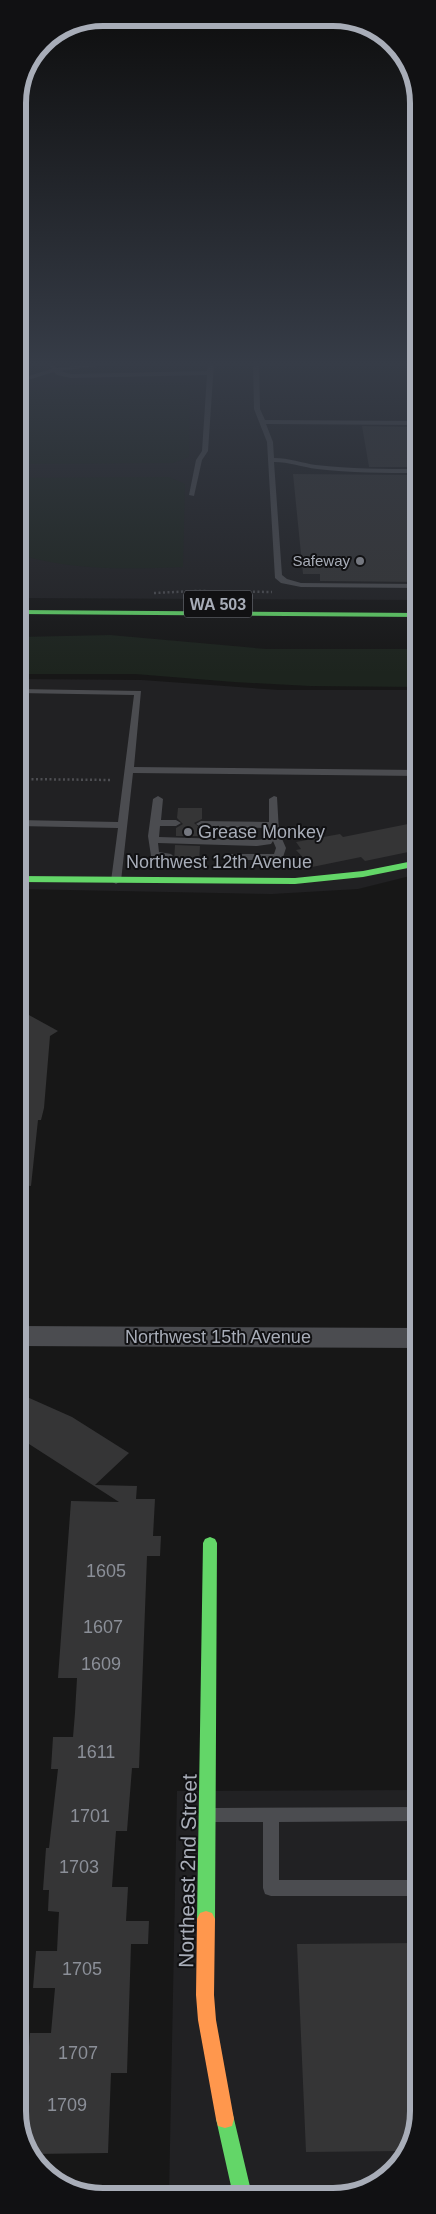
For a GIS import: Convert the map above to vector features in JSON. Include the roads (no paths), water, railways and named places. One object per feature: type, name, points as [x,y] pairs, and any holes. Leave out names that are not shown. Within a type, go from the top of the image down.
[{"type":"main road","name":"WA 503","points":[[26,604],[410,604]]},
{"type":"main road","name":"WA 503","points":[[26,612],[410,615]]},
{"type":"main road","name":"Northwest 12th Avenue","points":[[26,880],[295,881],[363,874],[410,865]]},
{"type":"main road","name":"Northeast 2nd Street","points":[[210,1543],[205,1995],[208,2032],[241,2188]]},
{"type":"street","name":"Northwest 15th Avenue","points":[[26,1336],[410,1338]]},
{"type":"lane","points":[[192,495],[198,466]]},
{"type":"lane","points":[[271,466],[278,574],[280,579],[301,585],[410,586]]},
{"type":"lane","points":[[312,466],[369,471],[410,471]]},
{"type":"lane","points":[[26,692],[138,693],[116,881]]},
{"type":"lane","points":[[129,770],[410,773]]},
{"type":"lane","points":[[158,799],[152,850],[154,854],[168,856]]},
{"type":"lane","points":[[231,857],[278,856],[281,848],[275,828],[274,799]]},
{"type":"lane","points":[[26,823],[122,825]]},
{"type":"lane","points":[[155,823],[176,823]]},
{"type":"lane","points":[[201,824],[275,828]]},
{"type":"lane","points":[[154,836],[154,840],[161,841],[257,843],[268,842],[275,828]]},
{"type":"lane","points":[[207,1815],[410,1814]]},
{"type":"lane","points":[[271,1815],[271,1888],[410,1888]]},
{"type":"place","name":"Safeway","points":[[360,561]]},
{"type":"place","name":"Grease Monkey","points":[[188,832]]}]
